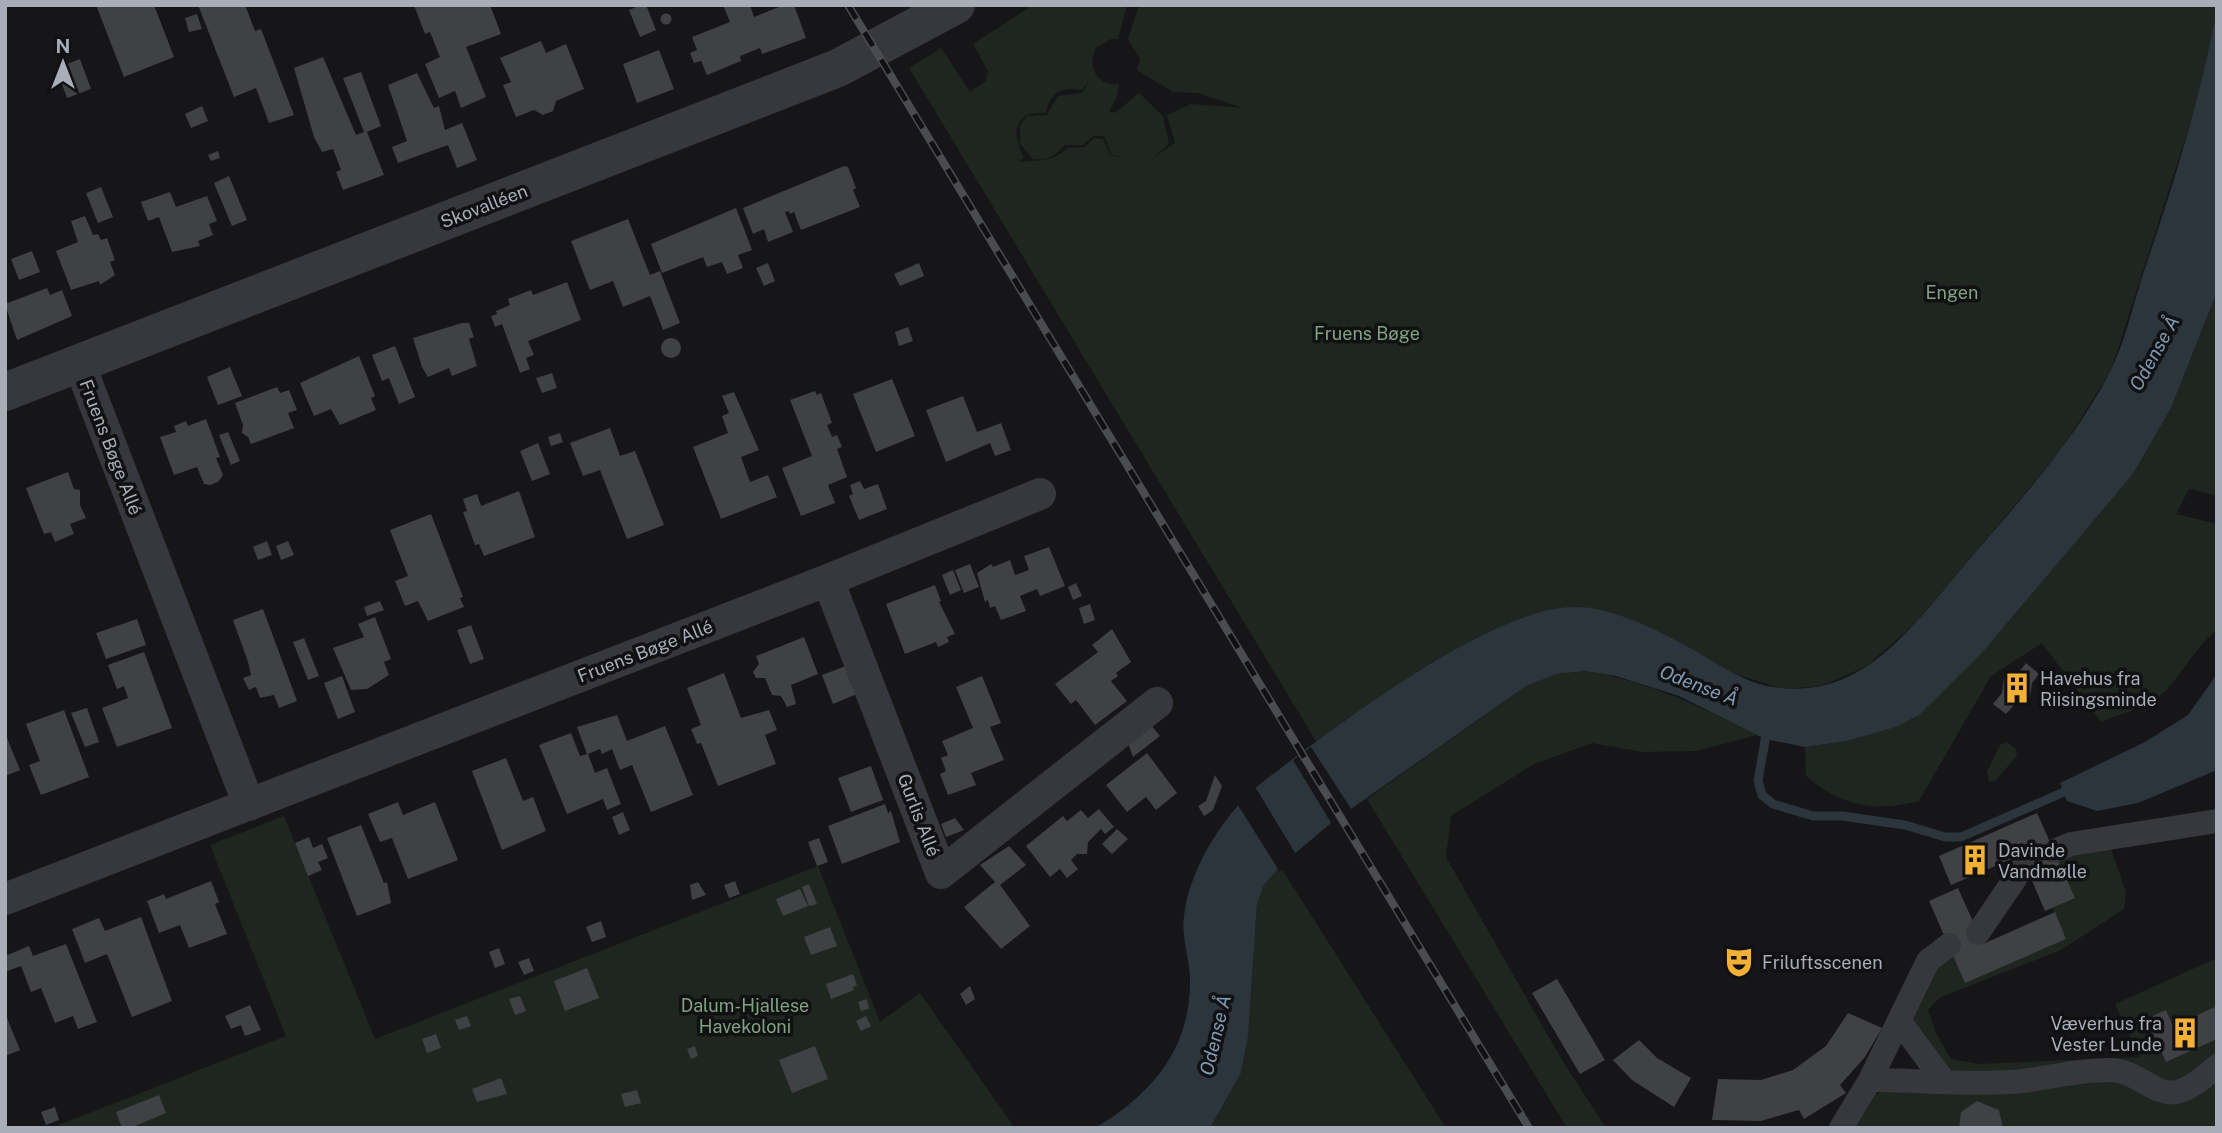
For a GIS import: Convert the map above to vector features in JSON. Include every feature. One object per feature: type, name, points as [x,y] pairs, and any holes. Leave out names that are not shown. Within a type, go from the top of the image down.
[{"type":"street","name":"Skovalléen","points":[[5,392],[838,68],[956,5]]},
{"type":"street","name":"Fruens Bøge Allé","points":[[79,363],[248,805]]},
{"type":"street","name":"Fruens Bøge Allé","points":[[5,899],[828,580],[1040,494]]},
{"type":"street","name":"Gurlis Allé","points":[[828,580],[941,873],[1157,703]]},
{"type":"street","points":[[2054,851],[2071,844],[2217,821]]},
{"type":"street","points":[[1978,933],[2025,863]]},
{"type":"street","points":[[1840,1128],[1870,1080],[1928,961],[1949,945]]},
{"type":"street","points":[[1900,1021],[1943,1080]]},
{"type":"street","points":[[1870,1080],[2012,1082],[2074,1072],[2114,1070],[2130,1073],[2162,1092],[2170,1093],[2189,1087],[2217,1066]]},
{"type":"green space","points":[[1033,5],[1127,5],[1118,39],[1111,39],[1096,48],[1093,68],[1104,82],[1119,84],[1117,97],[1109,111],[1115,113],[1139,93],[1163,116],[1169,144],[1154,157],[1175,143],[1167,115],[1191,104],[1243,108],[1198,93],[1173,92],[1137,70],[1140,59],[1128,39],[1139,5],[2217,5],[2203,83],[2111,371],[2058,454],[1915,624],[1865,667],[1821,686],[1782,689],[1720,669],[1679,642],[1615,615],[1576,606],[1395,687],[1317,743],[909,68],[941,48],[970,92],[986,81],[988,71],[973,44]],"holes":[[[1091,79],[1082,93],[1058,96],[1047,115],[1027,116],[1020,126],[1020,144],[1033,159],[1043,159],[1054,155],[1065,145],[1083,145],[1093,136],[1104,136],[1111,154],[1124,158],[1110,155],[1103,139],[1094,138],[1085,147],[1067,148],[1049,159],[1016,162],[1024,158],[1017,140],[1021,120],[1027,115],[1046,113],[1050,100],[1058,92],[1068,89],[1082,90]]]},
{"type":"green space","points":[[2217,292],[2217,496],[2189,489],[2176,514],[2217,524],[2217,630],[2200,647],[2171,685],[2153,701],[2101,722],[2042,643],[1991,676],[1919,801],[1887,806],[1859,804],[1833,795],[1806,776],[1805,747],[1847,741],[1896,727],[1982,653],[2133,474],[2171,408]]},
{"type":"green space","points":[[1585,671],[1652,688],[1757,735],[1696,751],[1643,752],[1592,743],[1534,764],[1451,816],[1446,857],[1562,1060],[1606,1128],[1567,1128],[1367,799],[1526,686],[1557,674]]},
{"type":"green space","points":[[2006,742],[2016,749],[2017,756],[1995,781],[1989,781],[1987,772],[2000,745]]},
{"type":"green space","name":"Dalum-Hjallese Havekoloni","points":[[284,816],[375,1039],[818,866],[880,1022],[920,993],[1015,1128],[51,1128],[286,1036],[210,845]]},
{"type":"green space","points":[[2110,846],[2126,892],[2124,909],[2061,950],[1939,998],[1928,1010],[1936,1033],[1951,1059],[1980,1064],[2139,1057],[2115,1004],[2217,958],[2217,1006],[2173,1026],[2166,1010],[2166,1062],[2217,1039],[2217,1059],[2183,1082],[1948,1075],[1917,1032],[1912,1014],[1930,968],[1951,951],[1965,982],[2066,939],[2052,908],[2074,898],[2056,856]]},
{"type":"green space","points":[[1280,866],[1446,1128],[1210,1128],[1241,1073],[1248,1037],[1257,904],[1264,885]]},
{"type":"green space","points":[[2217,1074],[2217,1128],[2003,1128],[1999,1110],[1977,1101],[1961,1112],[1959,1128],[1846,1128],[1872,1096],[1881,1092],[2106,1076],[2148,1091]]},
{"type":"water","name":"Odense Å","points":[[2217,9],[2217,292],[2171,408],[2133,474],[1982,653],[1919,715],[1896,727],[1847,741],[1805,747],[1765,739],[1679,696],[1616,676],[1585,671],[1557,674],[1526,686],[1331,823],[1280,866],[1264,885],[1257,904],[1248,1037],[1241,1073],[1210,1128],[1095,1128],[1134,1101],[1150,1085],[1175,1048],[1189,1005],[1190,972],[1184,916],[1194,877],[1213,839],[1254,789],[1415,673],[1500,627],[1540,612],[1574,607],[1600,610],[1628,618],[1743,678],[1775,687],[1816,687],[1838,681],[1859,671],[1896,643],[2039,478],[2076,427],[2109,374],[2123,339],[2184,144]]},
{"type":"water","points":[[2217,674],[2217,770],[2138,803],[2097,811],[2067,801],[2060,783],[2145,742],[2188,715]]},
{"type":"pier","points":[[1311,747],[1353,812],[1333,826],[1293,760]]},
{"type":"pier","points":[[1254,785],[1297,856],[1280,872],[1236,802]]},
{"type":"building","points":[[96,5],[154,5],[174,57],[124,77]]},
{"type":"building","points":[[198,5],[245,5],[255,31],[261,29],[294,115],[269,123],[256,88],[234,97]]},
{"type":"building","points":[[414,5],[490,5],[501,34],[466,47],[486,97],[461,108],[455,91],[439,98],[425,64],[440,57],[430,32],[425,34]]},
{"type":"building","points":[[646,5],[656,30],[640,37],[629,10]]},
{"type":"building","points":[[723,5],[750,5],[754,17],[784,5],[794,5],[806,38],[762,54],[760,48],[740,56],[741,61],[707,75],[701,61],[694,63],[690,53],[697,50],[692,37],[730,22]]},
{"type":"building","points":[[666,13],[672,19],[666,25],[660,19]]},
{"type":"building","points":[[197,14],[202,29],[189,32],[185,18]]},
{"type":"building","points":[[541,41],[546,53],[566,44],[584,89],[556,101],[553,111],[543,115],[534,110],[516,117],[503,85],[511,82],[500,58]]},
{"type":"building","points":[[659,50],[674,89],[637,103],[623,64]]},
{"type":"building","points":[[323,57],[356,135],[364,132],[343,78],[361,72],[381,126],[367,132],[384,175],[343,190],[336,172],[341,170],[333,149],[322,152],[314,137],[294,68]]},
{"type":"building","points":[[80,59],[91,89],[67,98],[56,68]]},
{"type":"building","points":[[417,73],[434,108],[439,106],[445,130],[462,123],[477,160],[457,168],[448,145],[398,163],[392,147],[407,141],[388,85]]},
{"type":"building","points":[[202,106],[208,121],[191,128],[185,114]]},
{"type":"building","points":[[218,151],[220,158],[211,161],[208,155]]},
{"type":"building","points":[[844,166],[848,167],[860,207],[801,230],[794,212],[785,212],[793,232],[768,242],[764,229],[753,234],[743,208]]},
{"type":"building","points":[[229,176],[247,220],[232,226],[214,183]]},
{"type":"building","points":[[101,187],[113,217],[98,223],[86,193]]},
{"type":"building","points":[[170,192],[176,207],[207,196],[217,221],[209,224],[213,235],[198,241],[200,246],[172,252],[159,217],[148,221],[141,202]]},
{"type":"building","points":[[736,208],[752,250],[738,255],[743,268],[727,274],[722,262],[707,267],[703,257],[662,273],[651,244]]},
{"type":"building","points":[[85,216],[93,235],[98,234],[101,240],[107,238],[115,260],[110,262],[115,275],[100,285],[99,281],[71,290],[56,251],[78,242],[71,221]]},
{"type":"building","points":[[628,219],[650,275],[660,271],[680,323],[663,330],[650,296],[623,307],[613,281],[590,290],[571,241]]},
{"type":"building","points":[[32,251],[40,272],[19,280],[11,259]]},
{"type":"building","points":[[768,263],[775,281],[764,286],[756,268]]},
{"type":"building","points":[[919,263],[924,276],[900,286],[894,274]]},
{"type":"building","points":[[567,282],[581,320],[528,341],[534,355],[526,358],[530,369],[520,373],[502,324],[495,327],[491,316],[510,305],[508,299],[531,290],[533,295]]},
{"type":"building","points":[[47,288],[50,295],[62,290],[72,316],[17,340],[5,304]]},
{"type":"building","points":[[469,323],[474,337],[469,339],[477,366],[452,376],[449,368],[428,377],[413,338]]},
{"type":"building","points":[[908,327],[913,341],[899,346],[895,332]]},
{"type":"building","points":[[671,338],[678,341],[681,348],[678,355],[671,358],[664,355],[661,348],[664,341]]},
{"type":"building","points":[[395,346],[415,397],[399,404],[389,378],[382,381],[372,355]]},
{"type":"building","points":[[359,356],[375,396],[371,398],[376,410],[340,425],[331,409],[314,416],[300,383]]},
{"type":"building","points":[[230,367],[242,396],[218,405],[207,377]]},
{"type":"building","points":[[552,373],[557,388],[542,393],[536,378]]},
{"type":"building","points":[[892,379],[915,436],[876,452],[853,394]]},
{"type":"building","points":[[277,387],[280,393],[289,390],[297,410],[288,413],[294,428],[251,444],[248,437],[242,433],[243,425],[235,403]]},
{"type":"building","points":[[815,391],[817,395],[821,393],[832,423],[827,425],[832,437],[837,435],[842,447],[837,449],[847,477],[828,485],[835,503],[801,516],[782,468],[812,456],[790,400]]},
{"type":"building","points":[[734,392],[759,450],[741,457],[750,482],[768,475],[777,497],[721,519],[693,447],[728,433],[722,416],[729,413],[722,396]]},
{"type":"building","points":[[963,396],[977,432],[1001,423],[1011,450],[995,456],[990,443],[946,462],[926,410]]},
{"type":"building","points":[[206,419],[220,457],[216,458],[223,475],[218,482],[210,485],[204,484],[197,467],[174,475],[160,437],[176,432],[174,426],[186,421],[188,426]]},
{"type":"building","points":[[610,428],[620,456],[635,451],[664,525],[627,539],[600,470],[583,476],[570,443]]},
{"type":"building","points":[[228,432],[240,461],[231,465],[219,435]]},
{"type":"building","points":[[560,433],[563,442],[551,446],[548,437]]},
{"type":"building","points":[[538,443],[550,474],[532,481],[520,451]]},
{"type":"building","points":[[68,472],[74,489],[80,490],[80,505],[86,518],[70,524],[74,534],[55,542],[51,532],[44,534],[26,488]]},
{"type":"building","points":[[860,481],[864,489],[878,484],[887,509],[859,520],[849,496],[853,494],[850,485]]},
{"type":"building","points":[[519,491],[535,537],[484,556],[479,544],[475,545],[463,512],[467,511],[463,499],[477,494],[481,506]]},
{"type":"building","points":[[431,514],[463,597],[460,598],[464,607],[428,621],[418,601],[405,606],[395,581],[408,576],[390,530]]},
{"type":"building","points":[[267,541],[272,555],[258,560],[253,547]]},
{"type":"building","points":[[288,541],[294,555],[281,560],[276,546]]},
{"type":"building","points":[[1049,547],[1065,586],[1040,596],[1037,589],[1020,596],[1026,611],[1001,620],[995,606],[990,608],[988,600],[985,602],[977,573],[991,564],[993,567],[1010,560],[1015,575],[1029,570],[1024,556]]},
{"type":"building","points":[[970,564],[979,587],[964,593],[955,570]]},
{"type":"building","points":[[953,570],[961,590],[950,595],[942,575]]},
{"type":"building","points":[[1076,583],[1082,596],[1073,600],[1068,587]]},
{"type":"building","points":[[935,585],[941,601],[939,602],[955,634],[947,637],[949,642],[938,647],[936,642],[905,654],[886,604]]},
{"type":"building","points":[[380,601],[384,610],[367,616],[364,607]]},
{"type":"building","points":[[1090,604],[1095,620],[1084,624],[1079,608]]},
{"type":"building","points":[[263,609],[297,701],[279,708],[274,695],[260,698],[256,687],[249,690],[243,678],[251,675],[233,620]]},
{"type":"building","points":[[375,617],[391,659],[384,662],[389,675],[367,689],[351,690],[333,648],[364,637],[358,624]]},
{"type":"building","points":[[137,619],[146,645],[106,659],[96,633]]},
{"type":"building","points":[[471,625],[484,659],[470,664],[457,630]]},
{"type":"building","points":[[1112,629],[1131,662],[1116,673],[1118,676],[1111,681],[1127,701],[1095,725],[1076,700],[1071,704],[1055,684],[1098,652],[1092,645]]},
{"type":"building","points":[[804,637],[818,674],[791,685],[796,704],[787,707],[781,696],[772,695],[765,678],[756,678],[753,672],[759,664],[756,656]]},
{"type":"building","points":[[304,638],[319,676],[308,680],[293,642]]},
{"type":"building","points":[[144,652],[172,728],[117,747],[102,708],[128,698],[124,686],[117,689],[108,665]]},
{"type":"building","name":"Havehus fra Riisingsminde","points":[[2026,663],[2039,674],[2032,683],[2030,697],[2023,703],[2015,704],[2006,714],[1993,704],[2002,693],[2004,678],[2019,672]]},
{"type":"building","points":[[846,666],[857,694],[833,704],[822,675]]},
{"type":"building","points":[[724,673],[741,718],[769,710],[777,730],[765,735],[776,764],[718,786],[701,743],[697,744],[691,729],[701,725],[687,688]]},
{"type":"building","points":[[342,676],[355,712],[338,719],[324,683]]},
{"type":"building","points":[[982,676],[1001,723],[990,727],[1004,760],[971,773],[976,785],[948,795],[940,774],[946,771],[941,758],[948,755],[942,741],[973,728],[956,687]]},
{"type":"building","points":[[87,708],[99,742],[85,747],[71,713]]},
{"type":"building","points":[[64,710],[89,777],[41,795],[29,765],[40,761],[26,724]]},
{"type":"building","points":[[617,715],[627,741],[665,726],[693,795],[651,812],[632,765],[620,770],[612,749],[602,754],[600,749],[588,754],[595,773],[607,768],[621,804],[607,810],[603,799],[567,814],[539,745],[571,733],[580,756],[587,754],[577,727]]},
{"type":"building","points":[[1151,725],[1160,736],[1133,757],[1128,743]]},
{"type":"building","points":[[5,733],[20,770],[5,776]]},
{"type":"building","points":[[1147,753],[1177,793],[1156,810],[1146,797],[1127,812],[1106,785]]},
{"type":"building","points":[[506,758],[523,801],[533,797],[546,831],[502,850],[472,771]]},
{"type":"building","points":[[871,766],[883,800],[851,812],[838,778]]},
{"type":"building","points":[[1215,775],[1222,786],[1213,810],[1204,816],[1198,806],[1206,801]]},
{"type":"building","points":[[398,802],[403,815],[435,802],[458,860],[408,879],[392,838],[380,842],[368,814]]},
{"type":"building","points":[[885,804],[888,813],[891,811],[900,842],[842,864],[828,826]]},
{"type":"building","points":[[1099,809],[1114,827],[1105,834],[1101,829],[1088,842],[1087,854],[1077,854],[1071,860],[1078,869],[1067,878],[1060,869],[1050,877],[1026,846],[1063,816],[1067,821],[1081,810],[1088,818]]},
{"type":"building","points":[[623,812],[630,830],[619,835],[612,817]]},
{"type":"building","name":"Davinde Vandmølle","points":[[2037,813],[2075,898],[2045,911],[2021,855],[1951,885],[1939,856]]},
{"type":"building","points":[[955,818],[964,830],[946,837],[941,824]]},
{"type":"building","points":[[361,825],[384,883],[387,882],[391,903],[357,916],[327,838]]},
{"type":"building","points":[[1117,829],[1128,839],[1112,854],[1102,844]]},
{"type":"building","points":[[309,837],[313,848],[322,844],[328,858],[318,862],[322,870],[308,876],[295,843]]},
{"type":"building","points":[[819,838],[828,862],[817,866],[808,842]]},
{"type":"building","points":[[1009,846],[1026,865],[1000,885],[1030,926],[1001,949],[964,907],[995,882],[980,865]]},
{"type":"building","points":[[211,881],[219,902],[215,904],[227,934],[189,948],[180,925],[159,933],[147,901],[164,894],[166,899]]},
{"type":"building","points":[[735,881],[740,894],[729,898],[724,885]]},
{"type":"building","points":[[698,882],[706,895],[692,900],[690,885]]},
{"type":"building","points":[[809,884],[817,904],[809,906],[802,887]]},
{"type":"building","points":[[1958,888],[1983,944],[2055,912],[2066,939],[1965,983],[1929,901]]},
{"type":"building","points":[[800,889],[808,906],[783,916],[776,899]]},
{"type":"building","points":[[141,917],[172,1001],[132,1017],[107,954],[85,963],[72,929],[99,918],[105,931]]},
{"type":"building","points":[[601,921],[606,937],[592,942],[586,927]]},
{"type":"building","points":[[830,927],[837,946],[811,955],[804,937]]},
{"type":"building","points":[[66,944],[97,1022],[78,1029],[73,1016],[55,1023],[41,988],[31,992],[21,966],[5,972],[5,956],[29,946],[33,956]]},
{"type":"building","points":[[499,948],[505,964],[495,968],[489,952]]},
{"type":"building","points":[[529,958],[534,971],[524,975],[518,962]]},
{"type":"building","points":[[587,968],[599,998],[565,1011],[554,981]]},
{"type":"building","points":[[853,974],[857,985],[853,987],[854,990],[831,999],[826,984]]},
{"type":"building","points":[[1557,979],[1605,1060],[1580,1074],[1532,993]]},
{"type":"building","points":[[970,986],[975,999],[966,1005],[960,994]]},
{"type":"building","points":[[520,996],[526,1011],[515,1015],[509,999]]},
{"type":"building","points":[[867,999],[869,1009],[861,1011],[858,1002]]},
{"type":"building","points":[[250,1005],[261,1030],[245,1036],[241,1025],[231,1029],[225,1016]]},
{"type":"building","name":"Væverhus fra Vester Lunde","points":[[2217,1006],[2217,1039],[2166,1062],[2146,1019],[2166,1010],[2173,1026]]},
{"type":"building","points":[[5,1013],[20,1050],[5,1056]]},
{"type":"building","points":[[1848,1013],[1882,1028],[1865,1057],[1840,1085],[1846,1093],[1804,1119],[1799,1110],[1761,1121],[1712,1120],[1718,1079],[1761,1080],[1793,1070],[1826,1046]]},
{"type":"building","points":[[467,1016],[471,1026],[459,1030],[455,1020]]},
{"type":"building","points":[[866,1016],[871,1026],[861,1031],[856,1021]]},
{"type":"building","points":[[436,1034],[441,1048],[427,1053],[422,1039]]},
{"type":"building","points":[[1639,1040],[1657,1058],[1691,1078],[1674,1107],[1632,1080],[1613,1060]]},
{"type":"building","points":[[695,1046],[698,1056],[691,1059],[687,1049]]},
{"type":"building","points":[[815,1046],[828,1079],[792,1093],[779,1060]]},
{"type":"building","points":[[501,1078],[507,1094],[477,1102],[472,1089]]},
{"type":"building","points":[[637,1090],[641,1103],[625,1107],[621,1094]]},
{"type":"building","points":[[159,1095],[166,1113],[130,1128],[122,1128],[116,1112]]},
{"type":"building","points":[[1977,1101],[1999,1110],[2003,1128],[1959,1128],[1961,1112]]},
{"type":"building","points":[[55,1107],[59,1120],[46,1125],[41,1112]]},
{"type":"waterway","points":[[1767,729],[1758,781],[1762,795],[1773,804],[1813,816],[1842,816],[1905,825],[1945,837],[1961,837],[2064,792]]},
{"type":"railway","points":[[848,5],[1529,1128]]},
{"type":"place","name":"Havehus fra Riisingsminde","points":[[2017,688]]},
{"type":"place","name":"Davinde Vandmølle","points":[[1975,860]]},
{"type":"place","name":"Friluftsscenen","points":[[1739,962]]},
{"type":"place","name":"Væverhus fra Vester Lunde","points":[[2185,1033]]},
{"type":"park label","name":"Engen","points":[[1952,292]]},
{"type":"park label","name":"Fruens Bøge","points":[[1367,333]]}]
